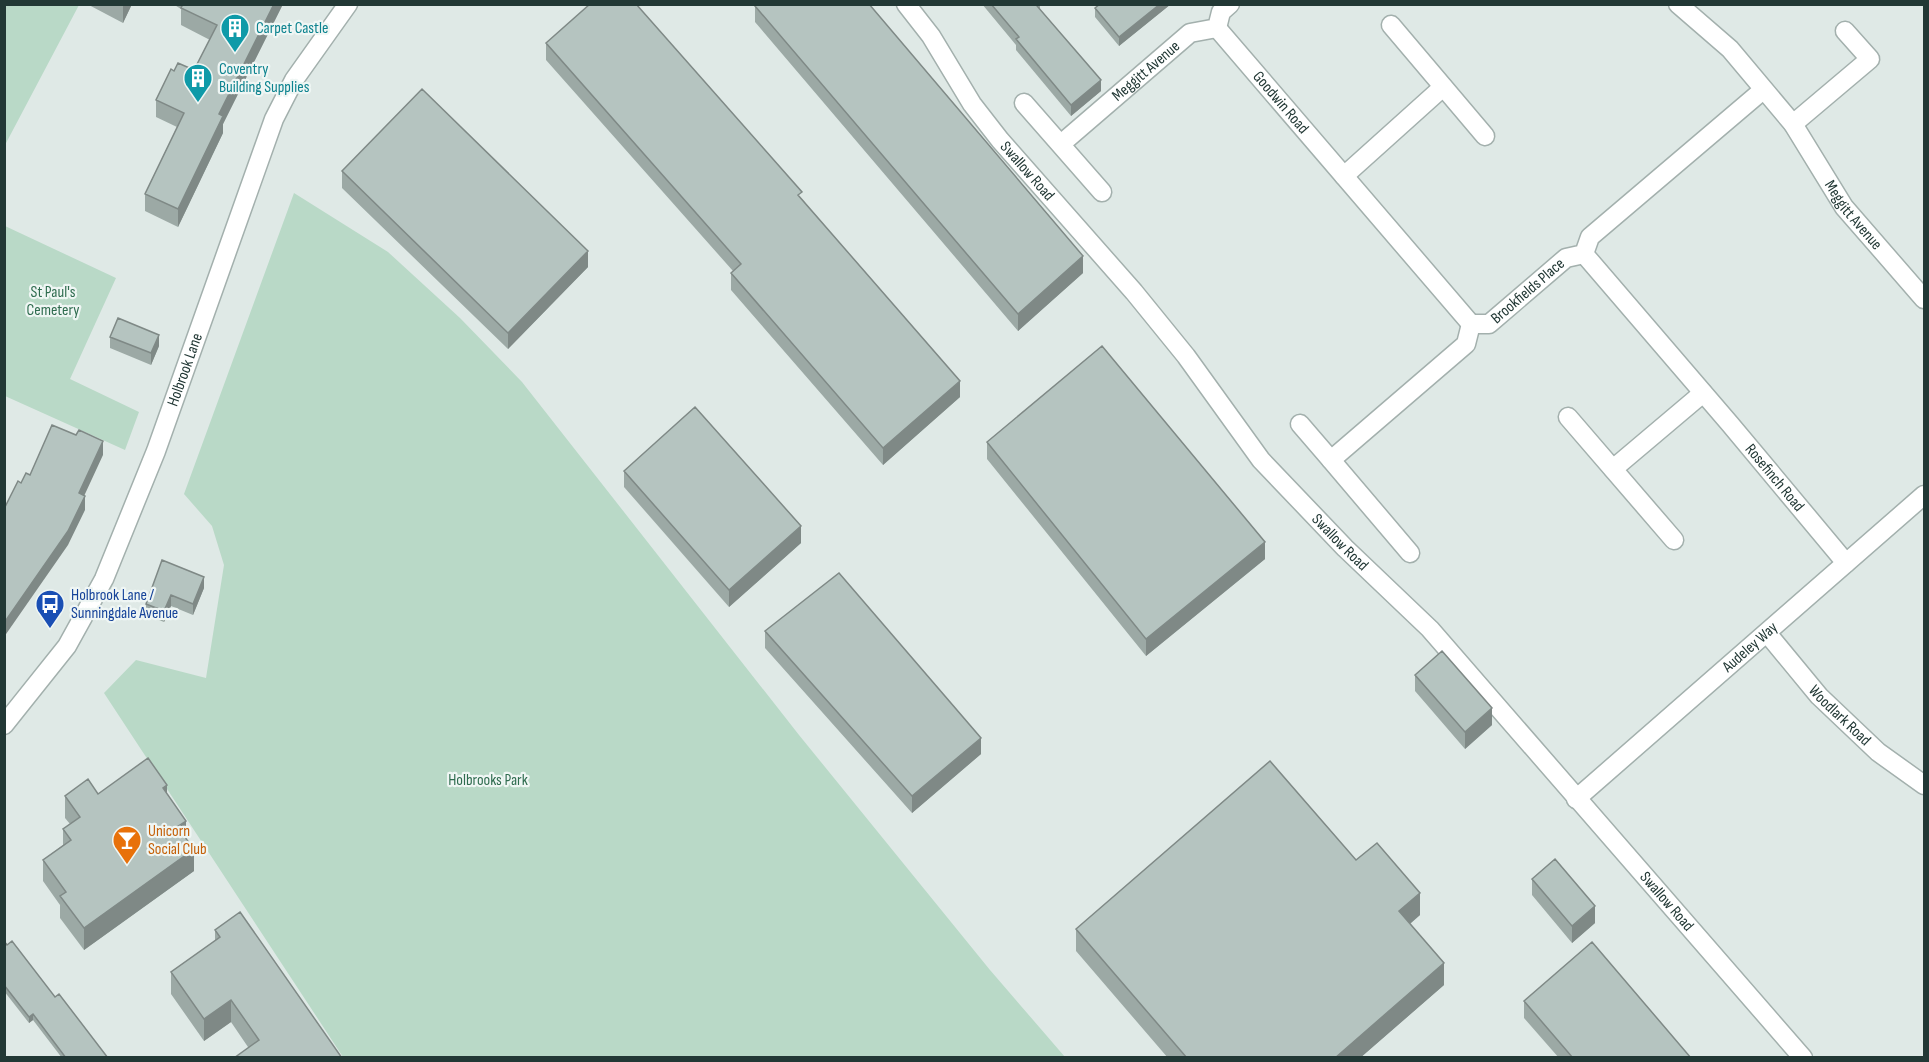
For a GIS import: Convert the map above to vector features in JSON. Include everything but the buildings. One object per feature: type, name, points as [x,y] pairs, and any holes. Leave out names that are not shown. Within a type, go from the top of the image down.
[{"type":"street","name":"Holbrook Lane","points":[[7,717],[67,646],[104,579],[156,451],[274,119],[294,80],[348,4]]},
{"type":"street","points":[[1217,28],[1221,12],[1230,4]]},
{"type":"street","name":"Meggitt Avenue","points":[[1678,4],[1730,49],[1793,124],[1844,207],[1924,299]]},
{"type":"street","name":"Swallow Road","points":[[908,5],[931,36],[972,104],[1000,140],[1149,310],[1186,356],[1261,460],[1345,548],[1430,629],[1803,1058]]},
{"type":"street","points":[[1391,26],[1485,136]]},
{"type":"street","name":"Meggitt Avenue","points":[[1061,144],[1190,33],[1217,28]]},
{"type":"street","name":"Goodwin Road","points":[[1217,28],[1471,324]]},
{"type":"street","points":[[1793,124],[1870,59],[1845,31]]},
{"type":"street","points":[[1344,176],[1443,87]]},
{"type":"street","name":"Brookfields Place","points":[[1331,460],[1466,344],[1471,324],[1490,324],[1566,258],[1584,254],[1590,237],[1763,90]]},
{"type":"street","points":[[1024,103],[1102,192]]},
{"type":"street","name":"Rosefinch Road","points":[[1584,254],[1846,563]]},
{"type":"street","points":[[1613,469],[1703,393]]},
{"type":"street","points":[[1568,417],[1674,540]]},
{"type":"street","points":[[1300,424],[1410,553]]},
{"type":"street","name":"Audeley Way","points":[[1576,798],[1924,495]]},
{"type":"street","name":"Woodlark Road","points":[[1767,633],[1819,696],[1878,752],[1924,785]]},
{"type":"green space","points":[[4,5],[79,5],[5,145]]},
{"type":"green space","name":"Holbrooks Park","points":[[294,193],[388,252],[460,318],[522,382],[799,735],[990,970],[1065,1057],[343,1057],[104,693],[136,660],[206,678],[224,565],[212,526],[184,494]]},
{"type":"green space","name":"St Paul's Cemetery","points":[[5,226],[116,278],[70,379],[139,412],[125,450],[5,396]]},
{"type":"place","name":"Carpet Castle","points":[[235,54]]},
{"type":"place","name":"Coventry Building Supplies","points":[[198,104]]},
{"type":"place","name":"Holbrook Lane / Sunningdale Avenue","points":[[50,630]]},
{"type":"place","name":"Unicorn Social Club","points":[[127,866]]}]
